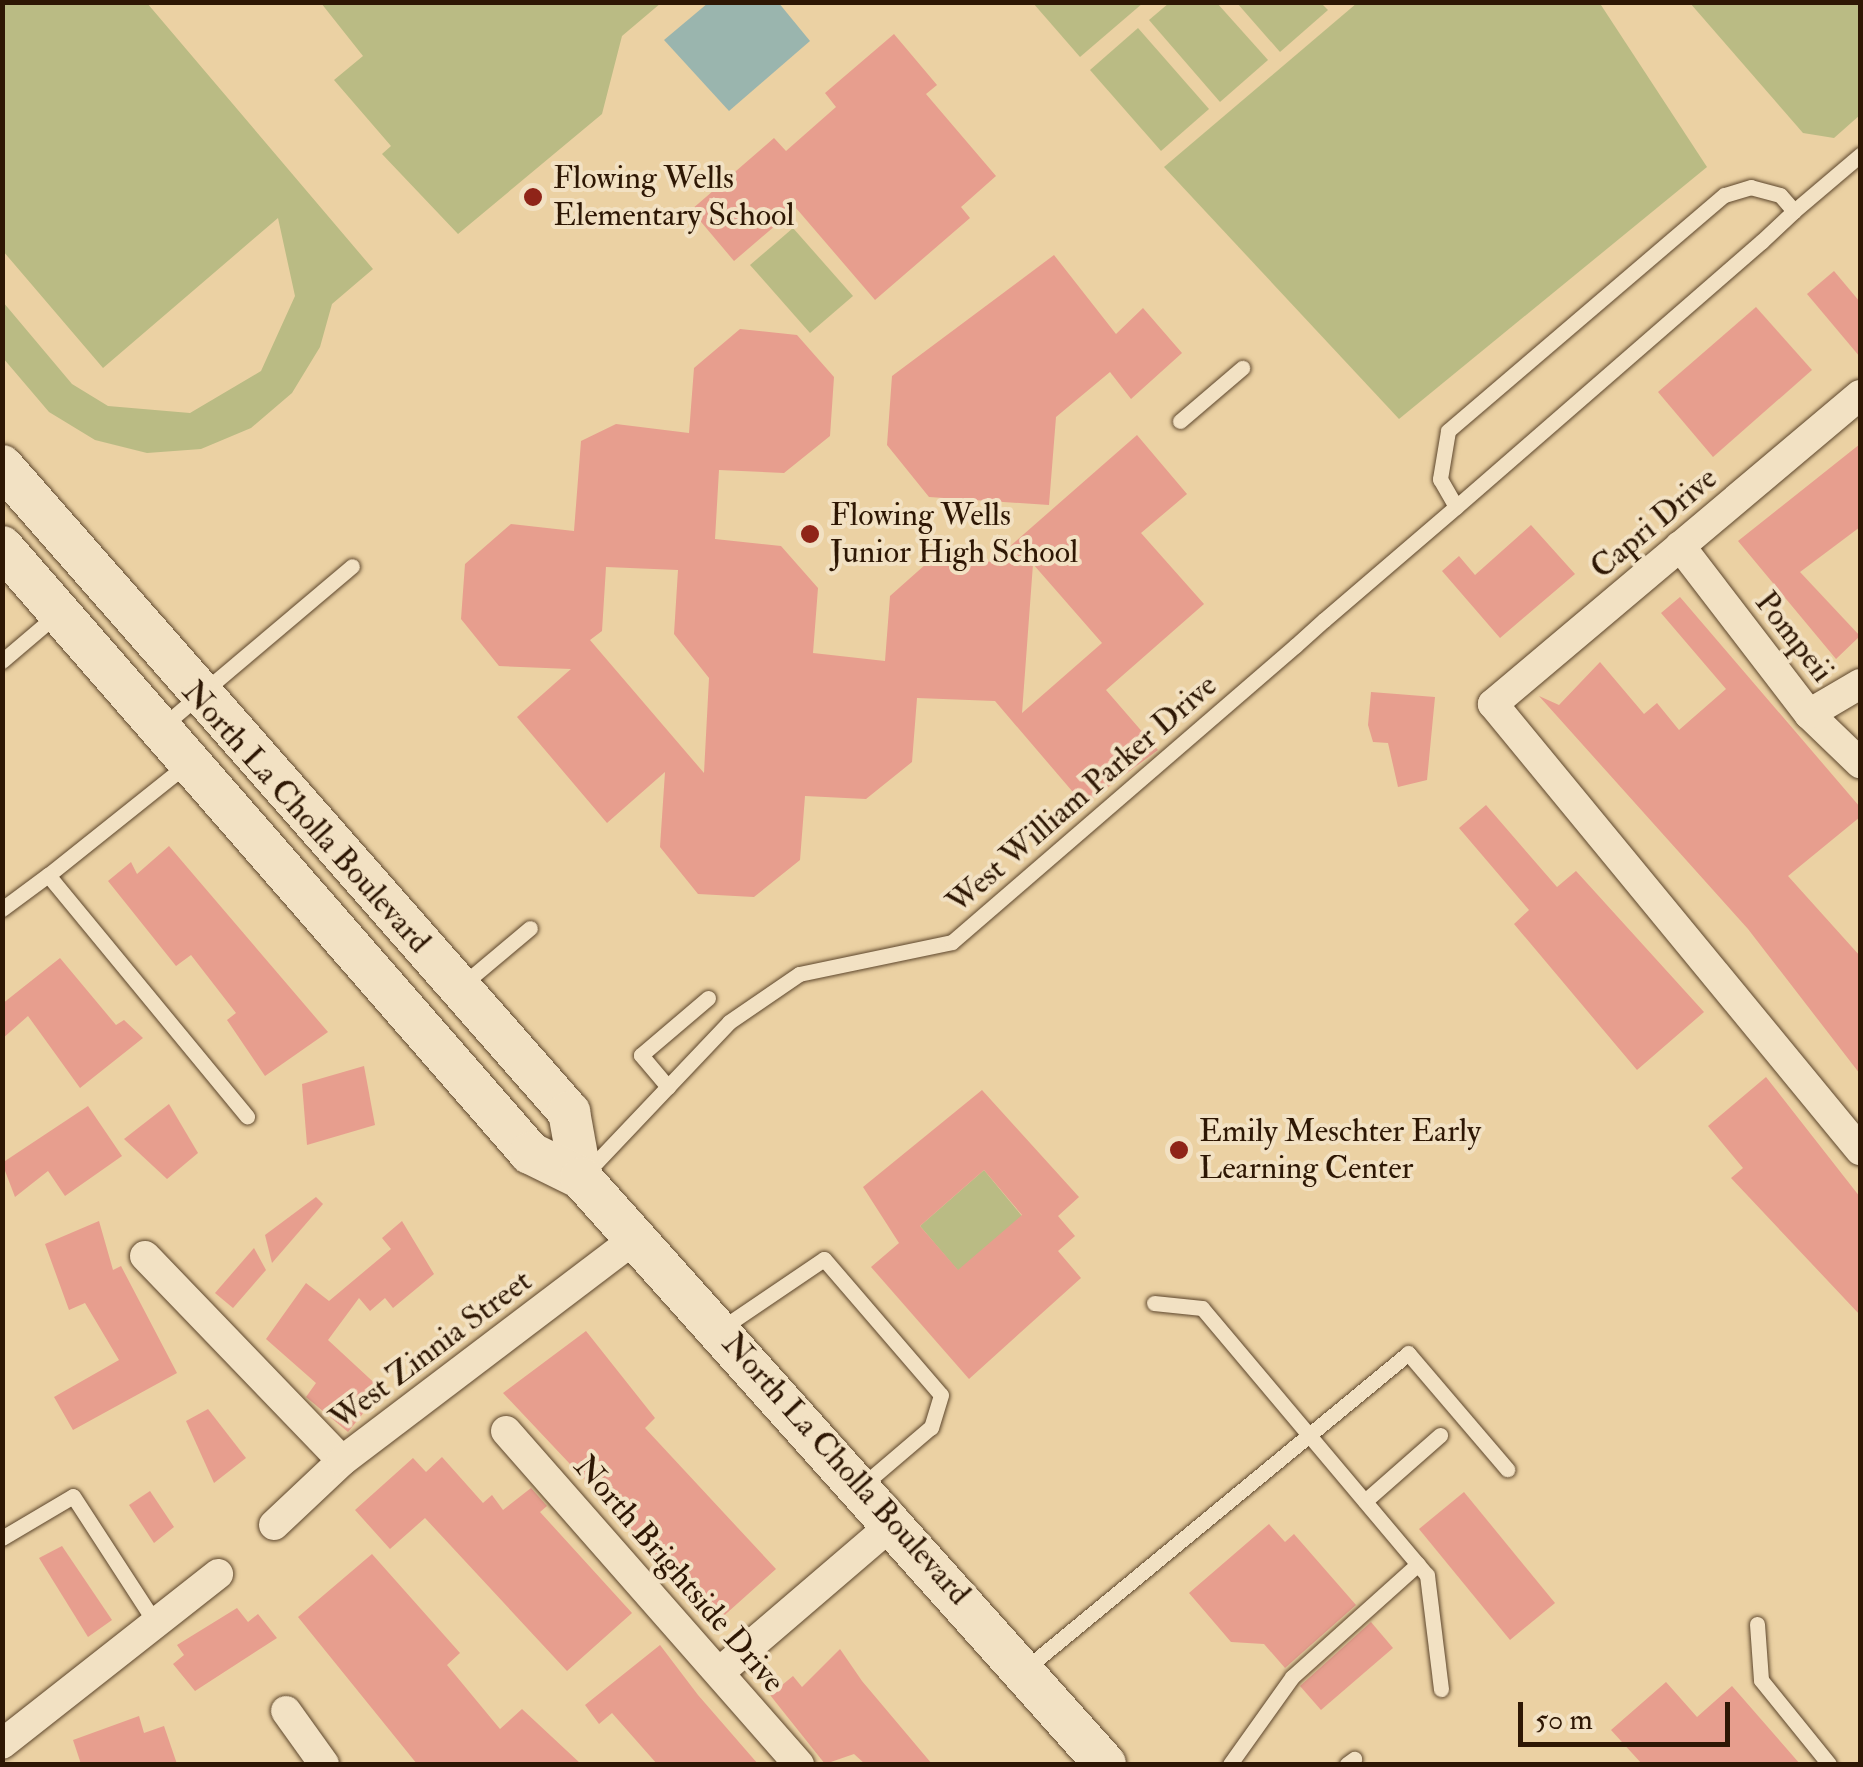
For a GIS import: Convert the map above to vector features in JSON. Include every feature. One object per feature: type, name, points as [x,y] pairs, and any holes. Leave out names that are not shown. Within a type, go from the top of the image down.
[{"type":"street","name":"Capri Drive","points":[[1860,395],[1493,704],[1860,1150]]},
{"type":"street","name":"North La Cholla Boulevard","points":[[2,466],[198,696],[569,1112],[582,1178]]},
{"type":"street","name":"Pompeii","points":[[1680,546],[1810,714],[1860,763]]},
{"type":"street","name":"North La Cholla Boulevard","points":[[2,547],[164,725],[530,1154],[582,1178],[864,1485],[1104,1764]]},
{"type":"street","points":[[1810,714],[1860,684]]},
{"type":"street","name":"West Zinnia Street","points":[[274,1526],[342,1461],[636,1238]]},
{"type":"street","points":[[146,1256],[342,1461]]},
{"type":"street","name":"North Brightside Drive","points":[[506,1430],[799,1764]]},
{"type":"street","points":[[721,1671],[896,1521]]},
{"type":"street","points":[[2,1744],[218,1574]]},
{"type":"street","points":[[286,1711],[324,1764]]},
{"type":"lane","name":"West William Parker Drive","points":[[582,1178],[729,1022],[799,974],[952,942],[1860,155]]},
{"type":"lane","points":[[1456,507],[1440,479],[1448,431],[1724,195],[1751,186],[1794,211]]},
{"type":"lane","points":[[1180,421],[1242,368]]},
{"type":"lane","points":[[164,725],[352,566]]},
{"type":"lane","points":[[2,661],[60,612]]},
{"type":"lane","points":[[2,909],[193,760]]},
{"type":"lane","points":[[48,875],[246,1116]]},
{"type":"lane","points":[[458,988],[530,928]]},
{"type":"lane","points":[[668,1086],[641,1055],[708,998]]},
{"type":"lane","points":[[720,1329],[824,1259],[941,1395],[931,1428],[864,1485]]},
{"type":"lane","points":[[1154,1303],[1202,1308],[1418,1564],[1441,1689]]},
{"type":"lane","points":[[1024,1670],[1408,1353],[1507,1468]]},
{"type":"lane","points":[[1365,1501],[1440,1435]]},
{"type":"lane","points":[[2,1538],[73,1496],[156,1624]]},
{"type":"lane","points":[[1230,1764],[1292,1677],[1418,1564]]},
{"type":"lane","points":[[1757,1624],[1761,1680],[1829,1764]]},
{"type":"green space","points":[[3,2],[147,3],[373,269],[332,304],[320,347],[292,393],[251,428],[201,449],[147,453],[95,440],[49,412],[3,358],[3,302],[72,384],[108,406],[190,413],[261,371],[295,296],[278,218],[103,368],[3,251]]},
{"type":"green space","points":[[1599,2],[1707,167],[1399,419],[1164,167],[1357,3]]},
{"type":"green space","points":[[321,3],[661,3],[622,36],[602,114],[458,234],[382,154],[391,146],[334,80],[363,56]]},
{"type":"green space","points":[[1033,3],[1143,3],[1080,57]]},
{"type":"green space","points":[[1169,3],[1217,3],[1268,60],[1220,102],[1149,20]]},
{"type":"green space","points":[[1237,3],[1321,3],[1328,10],[1280,52]]},
{"type":"green space","points":[[1690,3],[1860,3],[1860,115],[1834,138],[1803,133]]},
{"type":"green space","points":[[1138,28],[1209,109],[1161,151],[1090,70]]},
{"type":"green space","points":[[793,228],[853,296],[810,333],[750,265]]},
{"type":"green space","points":[[984,1170],[1036,1233],[971,1286],[920,1226]]},
{"type":"water","points":[[778,2],[810,41],[729,111],[664,40],[708,3]]},
{"type":"building","points":[[894,34],[937,85],[926,94],[996,176],[961,207],[970,218],[875,300],[796,208],[734,261],[691,210],[774,138],[786,151],[836,107],[825,93]]},
{"type":"building","points":[[1054,255],[1116,334],[1143,308],[1182,353],[1131,399],[1110,372],[1056,417],[1049,505],[929,497],[887,445],[892,376]]},
{"type":"building","points":[[1834,271],[1860,302],[1860,357],[1807,294]]},
{"type":"building","points":[[1756,307],[1812,370],[1713,457],[1658,392]]},
{"type":"building","points":[[740,329],[797,335],[834,377],[830,436],[784,473],[719,470],[715,539],[781,546],[818,588],[813,653],[885,661],[890,596],[935,556],[992,562],[1137,435],[1187,494],[1141,533],[1204,604],[1106,690],[1158,750],[1084,805],[995,701],[917,698],[912,762],[866,799],[805,796],[800,860],[754,897],[698,894],[660,847],[665,772],[607,823],[517,717],[571,669],[499,666],[461,619],[465,564],[511,524],[574,531],[581,441],[616,424],[689,433],[694,368]],"holes":[[[1033,564],[1102,643],[1022,713]],[[606,567],[678,570],[674,634],[709,678],[704,773],[590,640],[602,631]]]},
{"type":"building","points":[[1860,444],[1860,527],[1800,572],[1860,636],[1836,659],[1738,541]]},
{"type":"building","points":[[1531,525],[1575,574],[1500,638],[1442,571],[1459,556],[1475,575]]},
{"type":"building","points":[[1680,597],[1860,807],[1860,817],[1788,876],[1860,956],[1860,1074],[1748,929],[1539,696],[1559,705],[1600,662],[1644,714],[1657,703],[1679,730],[1726,689],[1661,613]]},
{"type":"building","points":[[1371,692],[1435,697],[1427,780],[1398,787],[1388,743],[1373,742],[1368,725]]},
{"type":"building","points":[[1486,805],[1557,887],[1576,871],[1704,1012],[1637,1070],[1514,924],[1529,910],[1459,828]]},
{"type":"building","points":[[169,846],[328,1032],[265,1076],[227,1020],[236,1013],[191,955],[176,966],[108,881],[131,862],[137,874]]},
{"type":"building","points":[[60,958],[116,1025],[124,1020],[143,1038],[80,1088],[28,1016],[2,1039],[2,1004]]},
{"type":"building","points":[[364,1066],[375,1125],[307,1145],[302,1084]]},
{"type":"building","points":[[1766,1077],[1860,1197],[1860,1315],[1731,1178],[1743,1168],[1708,1126]]},
{"type":"building","points":[[982,1090],[1079,1197],[1058,1216],[1075,1236],[1058,1251],[1081,1278],[969,1379],[871,1267],[899,1243],[863,1187]],"holes":[[[984,1170],[1022,1215],[958,1270],[920,1226]]]},
{"type":"building","points":[[169,1104],[198,1153],[167,1179],[124,1139]]},
{"type":"building","points":[[88,1106],[122,1156],[65,1196],[48,1171],[15,1197],[2,1163]]},
{"type":"building","points":[[316,1197],[323,1204],[272,1263],[265,1235]]},
{"type":"building","points":[[99,1221],[113,1270],[121,1266],[177,1373],[73,1430],[54,1397],[119,1360],[85,1303],[69,1310],[45,1244]]},
{"type":"building","points":[[402,1221],[434,1274],[393,1308],[385,1298],[370,1311],[359,1298],[328,1340],[382,1390],[348,1432],[306,1397],[316,1383],[266,1339],[306,1283],[329,1301],[391,1249],[382,1238]]},
{"type":"building","points":[[254,1248],[266,1270],[233,1308],[215,1293]]},
{"type":"building","points":[[586,1331],[655,1418],[645,1428],[776,1569],[718,1621],[503,1393]]},
{"type":"building","points":[[208,1409],[246,1458],[214,1483],[186,1421]]},
{"type":"building","points":[[442,1457],[483,1503],[492,1495],[503,1510],[531,1488],[547,1506],[540,1512],[632,1613],[567,1671],[425,1518],[390,1549],[355,1510],[413,1458],[426,1472]]},
{"type":"building","points":[[150,1491],[174,1527],[154,1543],[129,1505]]},
{"type":"building","points":[[1464,1492],[1555,1603],[1510,1640],[1419,1529]]},
{"type":"building","points":[[1269,1524],[1285,1542],[1294,1534],[1356,1605],[1285,1668],[1264,1644],[1231,1642],[1189,1593]]},
{"type":"building","points":[[62,1546],[112,1620],[88,1637],[39,1558]]},
{"type":"building","points":[[372,1554],[460,1653],[447,1665],[500,1729],[522,1709],[581,1764],[417,1764],[298,1617]]},
{"type":"building","points":[[237,1608],[248,1622],[258,1614],[277,1638],[195,1691],[173,1664],[184,1655],[177,1645]]},
{"type":"building","points":[[1371,1622],[1393,1648],[1321,1710],[1300,1686]]},
{"type":"building","points":[[660,1645],[758,1764],[657,1764],[612,1713],[599,1724],[585,1705]]},
{"type":"building","points":[[840,1649],[932,1764],[865,1764],[854,1754],[825,1764],[770,1695],[793,1676],[802,1687]]},
{"type":"building","points":[[1666,1682],[1697,1717],[1732,1686],[1800,1764],[1642,1764],[1611,1730]]},
{"type":"building","points":[[139,1716],[144,1733],[164,1726],[177,1764],[81,1764],[73,1740]]},
{"type":"place","name":"Flowing Wells Elementary School","points":[[533,197]]},
{"type":"place","name":"Flowing Wells Junior High School","points":[[810,534]]},
{"type":"place","name":"Emily Meschter Early Learning Center","points":[[1179,1150]]}]
